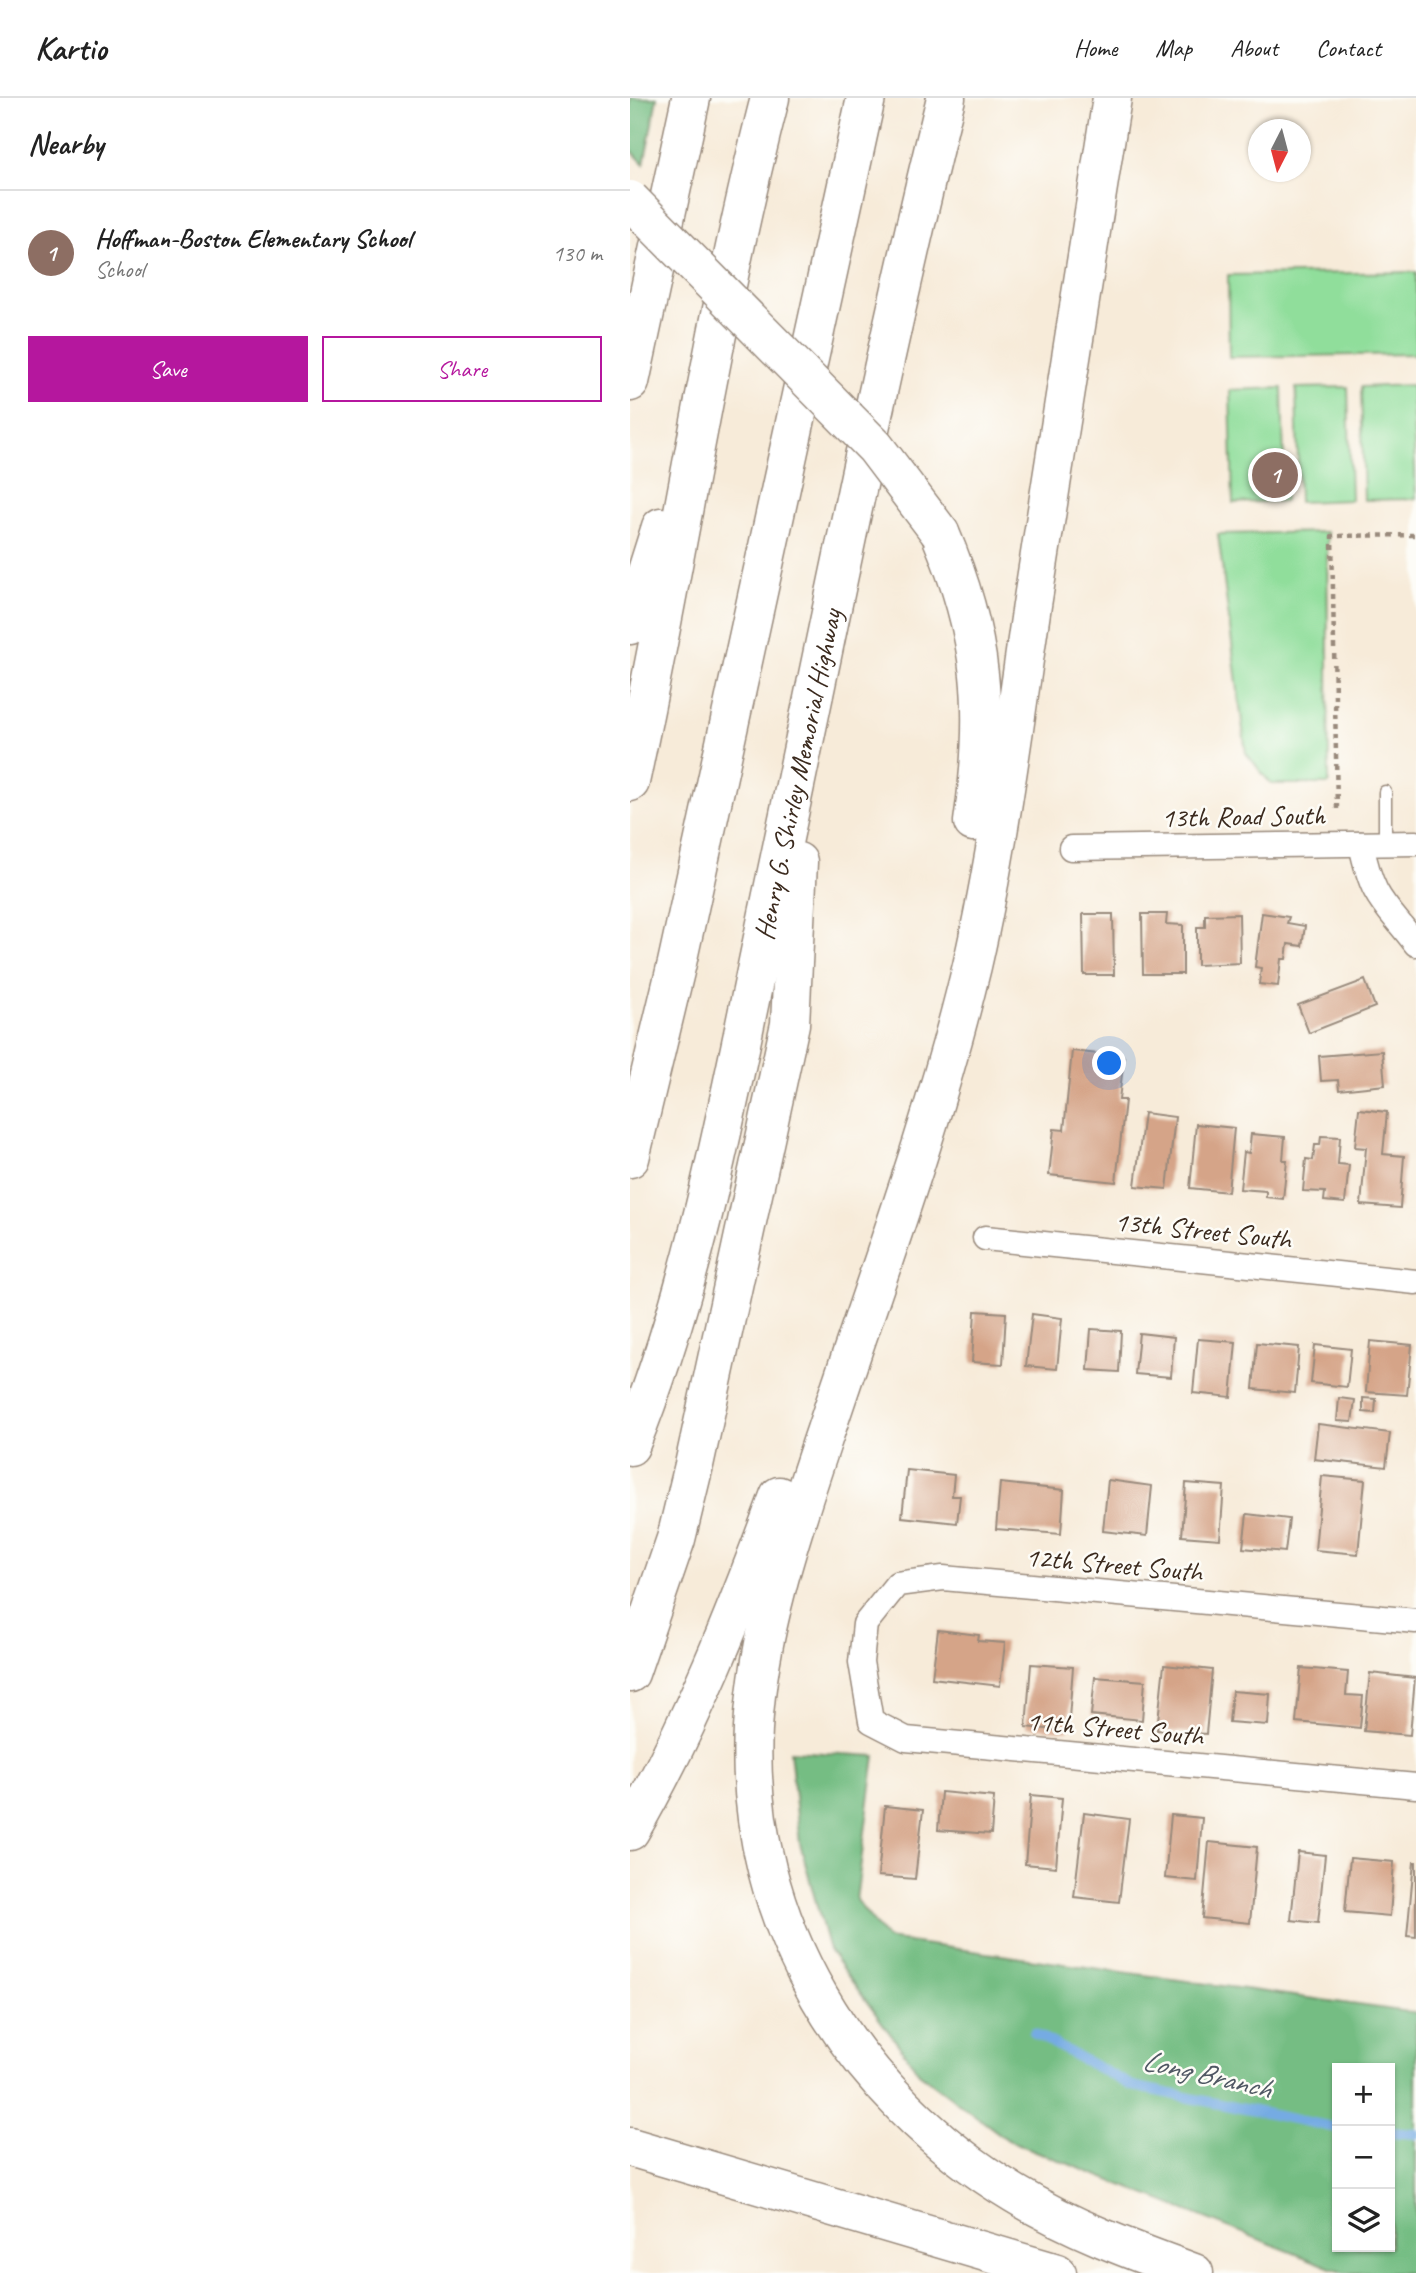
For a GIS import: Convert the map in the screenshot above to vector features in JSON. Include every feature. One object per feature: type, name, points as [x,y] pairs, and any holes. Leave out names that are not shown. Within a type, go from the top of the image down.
[{"type":"highway","points":[[630,382],[691,98]]},
{"type":"highway","points":[[630,782],[664,622],[702,399],[770,98]]},
{"type":"highway","points":[[630,1158],[677,963],[866,98]]},
{"type":"highway","name":"Henry G. Shirley Memorial Highway","points":[[630,1447],[662,1357],[709,1191],[900,292],[946,98]]},
{"type":"highway","points":[[1111,98],[997,840],[960,1015],[789,1545],[766,1637],[758,1686],[753,1725],[755,1798],[762,1847],[778,1910],[794,1951],[835,2026],[859,2059],[914,2119],[979,2170],[1044,2210],[1116,2244],[1194,2273]]},
{"type":"highway","points":[[630,200],[874,447],[940,533],[968,606],[981,677],[983,713],[982,752],[962,898],[960,1015]]},
{"type":"highway","points":[[630,625],[702,399]]},
{"type":"highway","points":[[630,1673],[676,1539],[790,1024],[804,745]]},
{"type":"highway","points":[[630,1831],[673,1749],[734,1612],[782,1488],[817,1380],[877,1274]]},
{"type":"highway","points":[[630,2147],[1056,2273]]},
{"type":"highway","points":[[630,2173],[794,2194]]},
{"type":"street","name":"13th Road South","points":[[1070,848],[1416,843]]},
{"type":"street","points":[[1373,844],[1368,881],[1383,908],[1416,944]]},
{"type":"street","name":"13th Street South","points":[[985,1238],[1416,1282]]},
{"type":"street","name":"12th Street South","points":[[861,1662],[865,1624],[897,1584],[943,1578],[1416,1621]]},
{"type":"street","name":"11th Street South","points":[[861,1662],[871,1721],[906,1739],[1416,1786]]},
{"type":"lane","points":[[1373,844],[1385,792]]},
{"type":"path","points":[[1337,808],[1332,536],[1416,536]]},
{"type":"green space","points":[[630,98],[657,98],[644,164],[630,149]]},
{"type":"green space","points":[[1416,272],[1416,354],[1229,357],[1228,275]]},
{"type":"green space","points":[[1412,385],[1416,499],[1364,500],[1361,387]]},
{"type":"green space","points":[[1348,387],[1351,500],[1299,502],[1296,388]]},
{"type":"green space","points":[[1282,388],[1285,501],[1233,503],[1230,390]]},
{"type":"green space","points":[[1327,532],[1329,784],[1271,784],[1246,753],[1218,534]]},
{"type":"green space","points":[[790,1751],[875,1756],[856,1900],[887,1939],[1416,2013],[1416,2273],[1344,2273],[1008,2140],[919,2073],[829,1950],[800,1844]]},
{"type":"building","points":[[1262,913],[1289,917],[1287,923],[1305,926],[1302,946],[1288,944],[1286,959],[1281,959],[1278,986],[1259,984],[1261,968],[1255,967]]},
{"type":"building","points":[[1083,914],[1113,914],[1114,975],[1084,975]]},
{"type":"building","points":[[1142,914],[1167,914],[1166,924],[1183,925],[1183,974],[1143,974]]},
{"type":"building","points":[[1239,914],[1240,963],[1197,965],[1197,927],[1205,927],[1205,915]]},
{"type":"building","points":[[1365,980],[1375,1007],[1309,1033],[1298,1005]]},
{"type":"building","points":[[1072,1051],[1124,1057],[1119,1100],[1125,1100],[1116,1182],[1049,1175],[1054,1129],[1064,1130]]},
{"type":"building","points":[[1382,1051],[1385,1085],[1339,1090],[1338,1080],[1321,1081],[1319,1056]]},
{"type":"building","points":[[1359,1109],[1387,1112],[1383,1154],[1404,1156],[1400,1208],[1361,1205],[1366,1148],[1355,1147]]},
{"type":"building","points":[[1144,1113],[1175,1117],[1167,1189],[1135,1186]]},
{"type":"building","points":[[1196,1124],[1234,1128],[1228,1192],[1190,1188]]},
{"type":"building","points":[[1251,1134],[1285,1137],[1283,1160],[1287,1160],[1283,1199],[1266,1197],[1266,1191],[1240,1189],[1244,1152],[1249,1153]]},
{"type":"building","points":[[1321,1136],[1340,1137],[1338,1164],[1349,1165],[1345,1203],[1324,1201],[1325,1192],[1303,1191],[1306,1159],[1313,1160],[1315,1145],[1320,1145]]},
{"type":"building","points":[[975,1311],[1006,1313],[1003,1364],[972,1362]]},
{"type":"building","points":[[1032,1314],[1062,1318],[1057,1369],[1026,1366]]},
{"type":"building","points":[[1091,1329],[1121,1331],[1119,1372],[1088,1370]]},
{"type":"building","points":[[1139,1333],[1174,1337],[1171,1377],[1135,1374]]},
{"type":"building","points":[[1198,1339],[1236,1342],[1231,1397],[1193,1393]]},
{"type":"building","points":[[1370,1341],[1412,1345],[1407,1395],[1366,1392]]},
{"type":"building","points":[[1257,1343],[1299,1347],[1295,1393],[1253,1389]]},
{"type":"building","points":[[1315,1345],[1351,1349],[1347,1387],[1311,1383]]},
{"type":"building","points":[[1339,1398],[1355,1400],[1352,1422],[1337,1421]]},
{"type":"building","points":[[1363,1398],[1376,1399],[1375,1413],[1363,1412]]},
{"type":"building","points":[[1318,1424],[1390,1433],[1386,1467],[1314,1459]]},
{"type":"building","points":[[907,1470],[954,1475],[952,1496],[960,1496],[957,1523],[902,1517]]},
{"type":"building","points":[[1322,1476],[1365,1480],[1358,1554],[1315,1550]]},
{"type":"building","points":[[1108,1480],[1152,1486],[1147,1536],[1103,1531]]},
{"type":"building","points":[[1000,1483],[1064,1490],[1061,1534],[996,1529]]},
{"type":"building","points":[[1186,1483],[1224,1486],[1220,1539],[1182,1536]]},
{"type":"building","points":[[1247,1514],[1289,1519],[1285,1552],[1243,1548]]},
{"type":"building","points":[[938,1630],[979,1635],[978,1641],[1005,1643],[1000,1686],[932,1678]]},
{"type":"building","points":[[1031,1664],[1073,1667],[1068,1731],[1026,1727]]},
{"type":"building","points":[[1164,1665],[1212,1670],[1206,1734],[1157,1730]]},
{"type":"building","points":[[1301,1668],[1348,1672],[1346,1695],[1363,1696],[1360,1728],[1296,1722]]},
{"type":"building","points":[[1370,1673],[1415,1678],[1410,1735],[1364,1731]]},
{"type":"building","points":[[1095,1677],[1145,1681],[1142,1720],[1091,1715]]},
{"type":"building","points":[[1232,1691],[1270,1694],[1268,1725],[1229,1722]]},
{"type":"building","points":[[941,1792],[994,1797],[991,1834],[938,1830]]},
{"type":"building","points":[[1031,1795],[1062,1798],[1056,1867],[1025,1864]]},
{"type":"building","points":[[885,1806],[923,1810],[915,1879],[878,1876]]},
{"type":"building","points":[[1084,1813],[1129,1819],[1119,1902],[1074,1897]]},
{"type":"building","points":[[1171,1815],[1202,1818],[1197,1881],[1165,1878]]},
{"type":"building","points":[[1209,1842],[1257,1847],[1250,1923],[1202,1918]]},
{"type":"building","points":[[1298,1852],[1325,1855],[1318,1923],[1291,1920]]},
{"type":"building","points":[[1350,1858],[1394,1862],[1390,1916],[1345,1912]]},
{"type":"building","points":[[1416,1862],[1416,1937],[1407,1936]]},
{"type":"waterway","name":"Long Branch","points":[[1034,2033],[1132,2086],[1332,2127]]},
{"type":"waterway","name":"Long Branch","points":[[1395,2132],[1416,2134]]},
{"type":"place","name":"Hoffman-Boston Elementary School","points":[[1275,475]]}]
